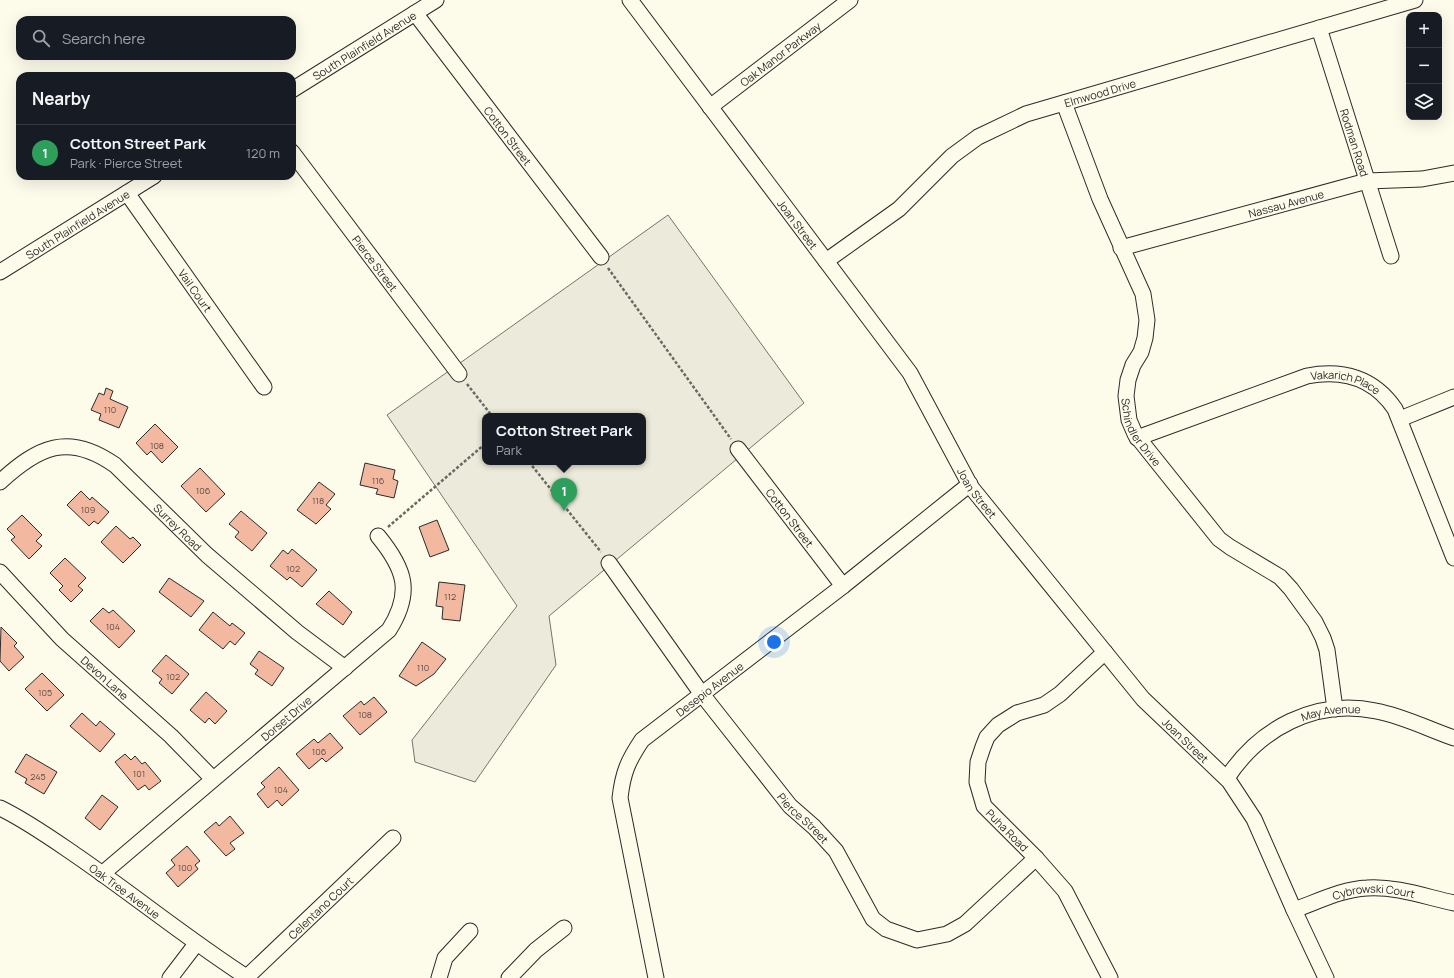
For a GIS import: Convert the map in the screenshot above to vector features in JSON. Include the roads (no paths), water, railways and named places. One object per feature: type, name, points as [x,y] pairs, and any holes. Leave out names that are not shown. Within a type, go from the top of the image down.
[{"type":"street","name":"South Plainfield Avenue","points":[[296,87],[436,0]]},
{"type":"street","name":"Joan Street","points":[[630,0],[910,373],[970,484],[1143,699],[1226,778],[1254,819],[1326,978]]},
{"type":"street","name":"Oak Manor Parkway","points":[[710,107],[850,0]]},
{"type":"street","name":"Elmwood Drive","points":[[826,261],[899,209],[952,156],[978,137],[1026,114],[1415,0]]},
{"type":"street","name":"Cotton Street","points":[[415,13],[601,258]]},
{"type":"street","name":"Rodman Road","points":[[1319,28],[1391,256]]},
{"type":"street","name":"Schindler Drive","points":[[1064,103],[1100,199],[1121,248],[1142,290],[1147,311],[1145,338],[1141,352],[1133,365],[1128,380],[1126,396],[1129,420],[1137,438],[1219,539],[1230,548],[1280,577],[1299,600],[1315,622],[1327,650],[1335,709]]},
{"type":"street","name":"Pierce Street","points":[[296,157],[459,374]]},
{"type":"street","name":"Nassau Avenue","points":[[1121,248],[1367,181],[1422,179],[1454,173]]},
{"type":"street","name":"South Plainfield Avenue","points":[[0,272],[148,180]]},
{"type":"street","name":"Vail Court","points":[[127,193],[264,387]]},
{"type":"street","name":"Vakarich Place","points":[[1137,438],[1308,376],[1323,373],[1338,373],[1353,376],[1368,382],[1380,391],[1400,419],[1454,558]]},
{"type":"street","points":[[1400,419],[1454,398]]},
{"type":"street","name":"Surrey Road","points":[[0,482],[30,457],[43,451],[58,447],[73,447],[88,450],[101,455],[115,465],[207,555],[297,632],[345,668]]},
{"type":"street","name":"Cotton Street","points":[[738,449],[843,586]]},
{"type":"street","name":"Desepio Avenue","points":[[656,978],[620,798],[623,774],[630,757],[642,740],[701,693],[843,586],[970,484]]},
{"type":"street","name":"Dorset Drive","points":[[102,874],[389,630],[397,618],[402,604],[404,590],[398,563],[378,536]]},
{"type":"street","name":"Pierce Street","points":[[609,563],[701,693],[790,806],[814,826],[836,851],[873,918],[886,929],[917,940],[947,934],[965,924],[1036,858]]},
{"type":"street","name":"Devon Lane","points":[[0,572],[62,640],[171,736],[213,779]]},
{"type":"street","name":"Puha Road","points":[[1105,652],[1060,694],[1044,706],[1017,713],[998,725],[987,736],[978,762],[977,782],[984,806],[1036,858],[1065,891],[1110,978]]},
{"type":"street","name":"May Avenue","points":[[1226,778],[1249,749],[1279,727],[1306,715],[1335,709],[1377,711],[1454,738]]},
{"type":"street","name":"Oak Tree Avenue","points":[[0,808],[33,826],[102,874],[196,944],[247,978]]},
{"type":"street","name":"Celentano Court","points":[[247,978],[393,838]]},
{"type":"street","name":"Cybrowski Court","points":[[1294,910],[1348,891],[1366,888],[1400,890],[1454,903]]},
{"type":"street","points":[[508,978],[536,950],[564,928]]},
{"type":"street","points":[[439,978],[445,958],[470,931]]},
{"type":"street","points":[[170,978],[196,944]]},
{"type":"place","name":"Cotton Street Park","points":[[564,511]]}]
